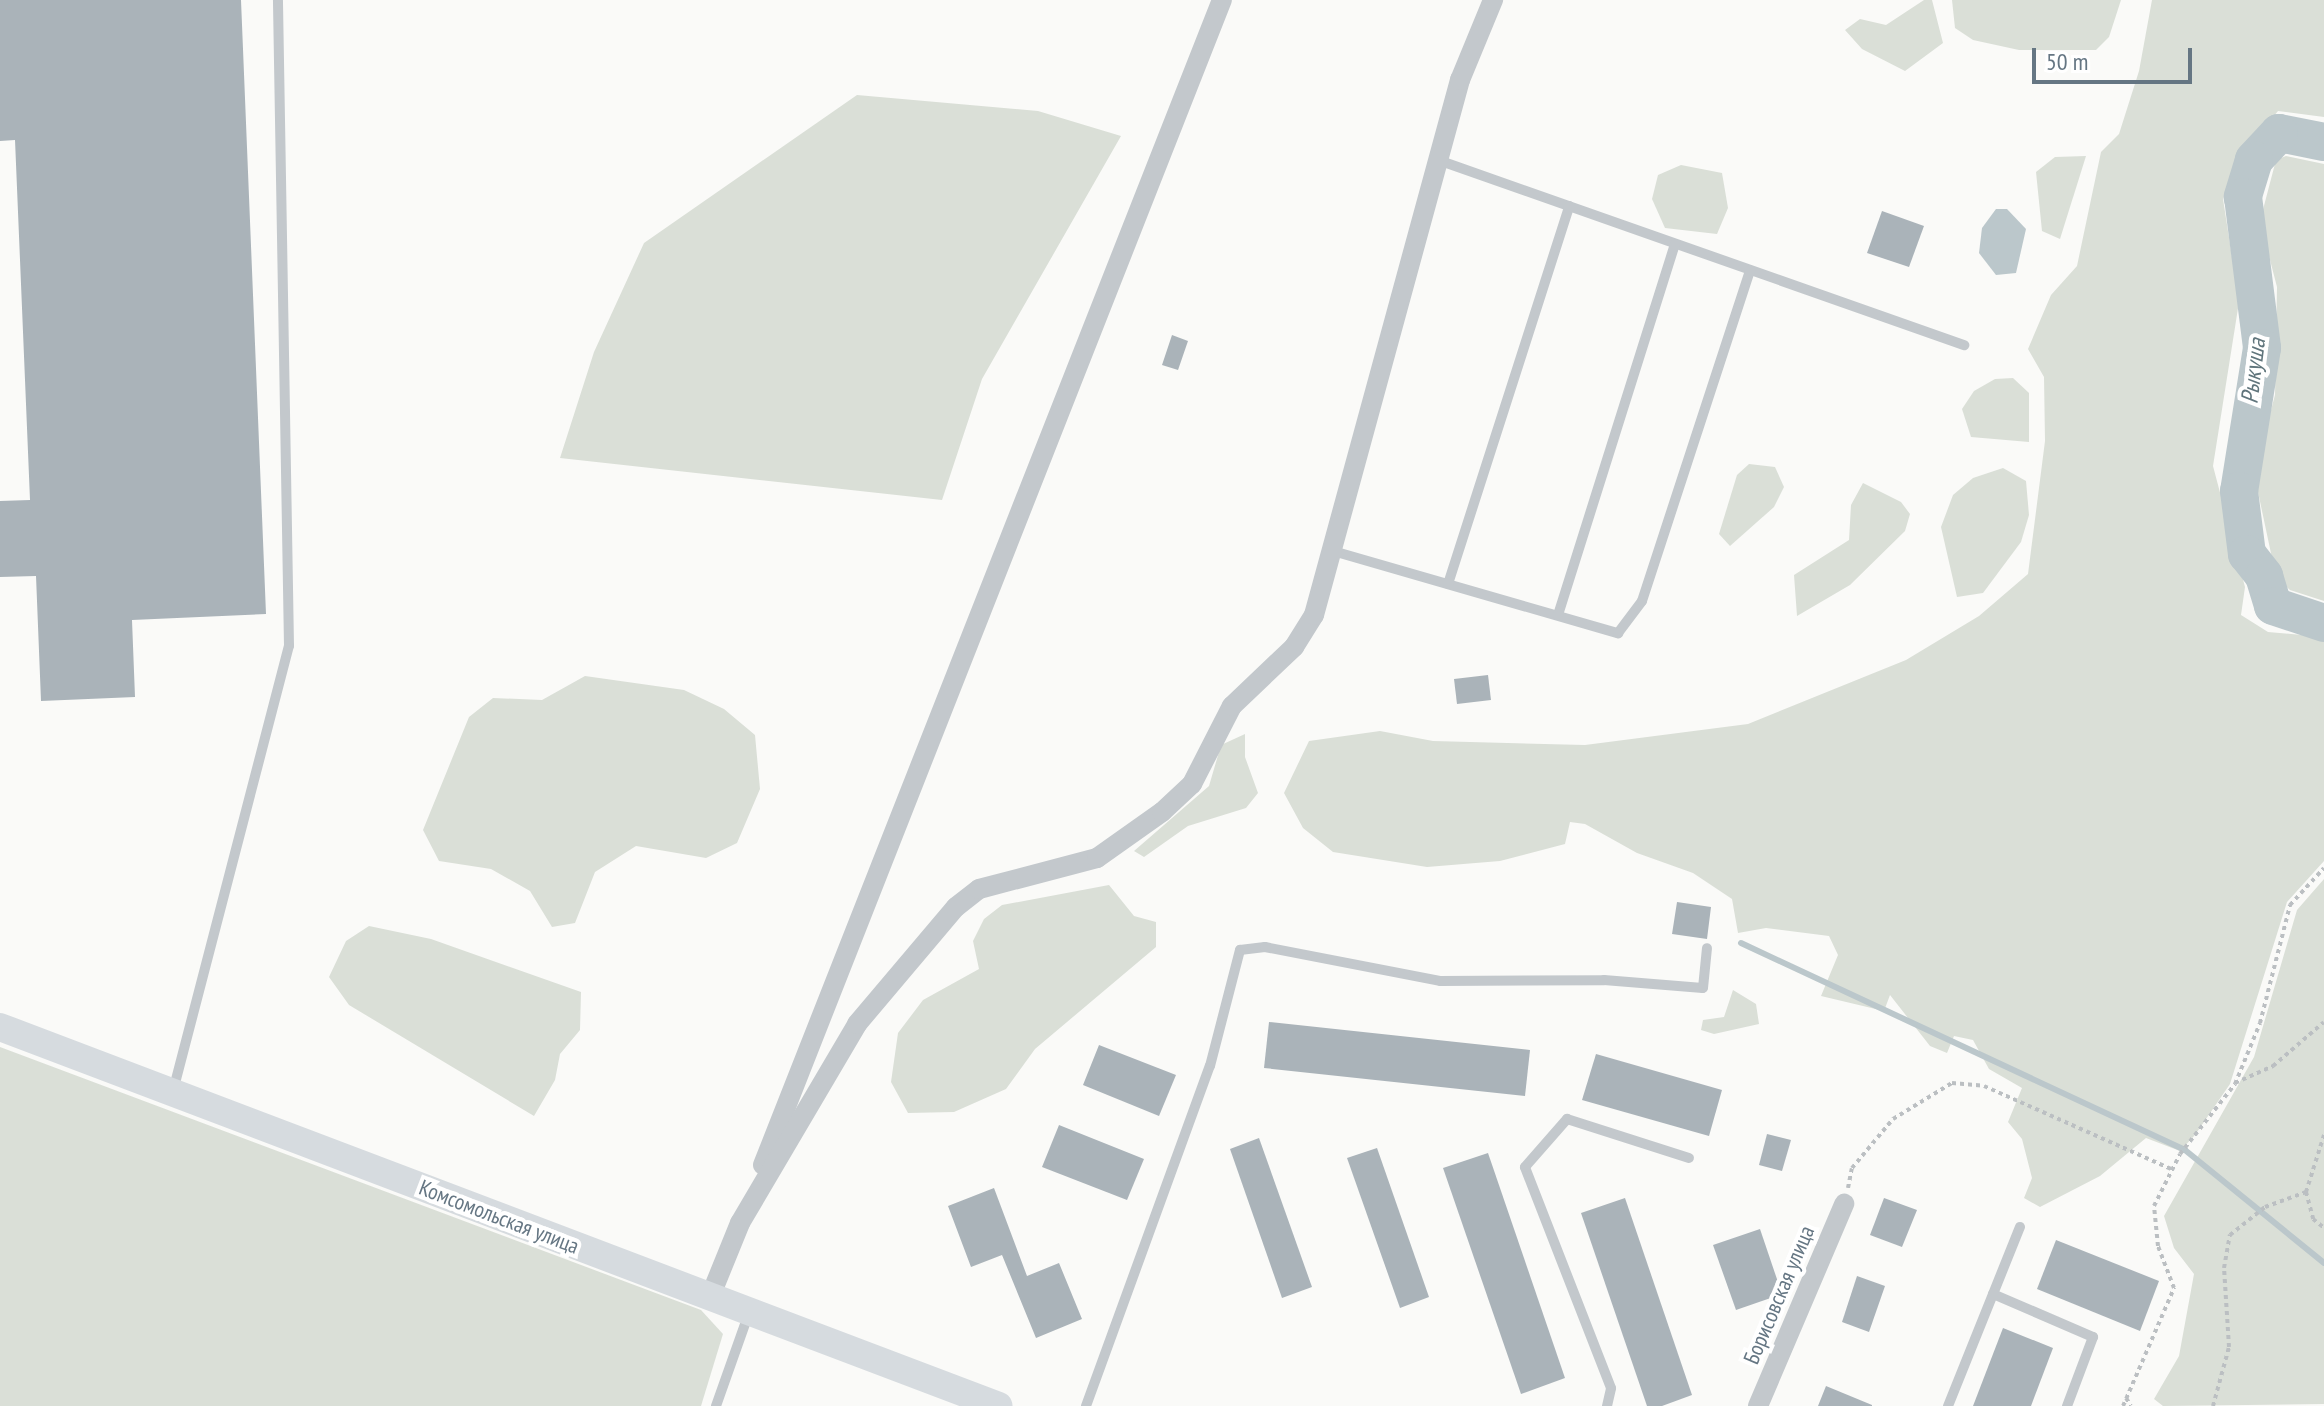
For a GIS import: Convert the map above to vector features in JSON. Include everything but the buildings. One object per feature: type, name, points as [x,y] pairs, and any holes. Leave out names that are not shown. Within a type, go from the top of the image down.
[{"type":"main road","name":"Комсомольская улица","points":[[0,1027],[999,1406]]},
{"type":"street","points":[[710,1297],[1222,0]]},
{"type":"street","points":[[740,1223],[857,1024],[956,907],[979,889],[1097,858],[1192,784],[1232,706],[1294,647],[1307,626],[1333,551],[1460,80],[1493,0]]},
{"type":"street","name":"Борисовская улица","points":[[1758,1406],[1844,1204]]},
{"type":"lane","points":[[173,1093],[289,646],[278,0]]},
{"type":"lane","points":[[1438,160],[1964,345]]},
{"type":"lane","points":[[1448,584],[1569,206]]},
{"type":"lane","points":[[1558,615],[1675,244]]},
{"type":"lane","points":[[1333,551],[1618,633],[1642,601],[1750,270]]},
{"type":"lane","points":[[1086,1406],[1210,1066],[1240,950],[1265,947],[1440,981],[1604,980],[1703,988],[1707,948]]},
{"type":"lane","points":[[1607,1406],[1611,1388],[1525,1167],[1567,1119],[1689,1158]]},
{"type":"lane","points":[[1948,1406],[2020,1227]]},
{"type":"lane","points":[[1993,1294],[2093,1337],[2067,1406]]},
{"type":"lane","points":[[716,1406],[750,1311]]},
{"type":"path","points":[[2123,1406],[2174,1288],[2158,1246],[2154,1206],[2171,1169],[2235,1084],[2260,1023],[2290,905],[2324,868]]},
{"type":"path","points":[[2235,1084],[2273,1066],[2324,1022]]},
{"type":"path","points":[[1844,1204],[1852,1168],[1872,1142],[1893,1119],[1952,1083],[1984,1086],[2171,1169]]},
{"type":"path","points":[[2324,1135],[2306,1192],[2313,1219],[2324,1228]]},
{"type":"path","points":[[2213,1406],[2229,1347],[2224,1268],[2230,1235],[2265,1207],[2306,1192]]},
{"type":"path","points":[[2126,1398],[2131,1406]]},
{"type":"shaded area","points":[[1924,0],[1932,0],[1943,43],[1905,71],[1862,49],[1845,30],[1860,19],[1886,25]]},
{"type":"shaded area","points":[[1952,0],[2121,0],[2109,37],[2096,50],[2019,50],[1973,40],[1955,28]]},
{"type":"shaded area","points":[[2152,0],[2324,0],[2324,117],[2278,111],[2250,145],[2223,199],[2239,302],[2213,466],[2245,587],[2241,615],[2268,632],[2324,637],[2324,861],[2287,902],[2230,1084],[2195,1135],[2180,1151],[2146,1138],[2100,1176],[2040,1207],[2024,1198],[2032,1178],[2022,1139],[2008,1122],[2022,1088],[1989,1069],[1973,1040],[1954,1036],[1947,1053],[1930,1046],[1890,995],[1884,1011],[1821,996],[1838,955],[1829,936],[1766,928],[1738,933],[1732,899],[1693,873],[1637,853],[1585,824],[1570,822],[1565,844],[1500,861],[1427,867],[1333,852],[1303,828],[1284,793],[1309,741],[1380,731],[1433,741],[1585,745],[1748,724],[1906,660],[1979,616],[2028,574],[2045,441],[2044,377],[2028,349],[2051,295],[2077,266],[2101,152],[2119,134],[2139,71]]},
{"type":"shaded area","points":[[857,95],[1038,111],[1121,136],[982,379],[942,500],[560,458],[594,352],[644,243]]},
{"type":"shaded area","points":[[2086,156],[2060,239],[2042,231],[2036,172],[2055,157]]},
{"type":"shaded area","points":[[2286,156],[2324,164],[2324,601],[2290,590],[2276,577],[2258,492],[2258,459],[2275,395],[2277,287],[2260,221],[2276,160]]},
{"type":"shaded area","points":[[1681,165],[1722,173],[1728,208],[1717,234],[1665,228],[1652,199],[1658,175]]},
{"type":"shaded area","points":[[1996,209],[2007,209],[2026,229],[2016,273],[1996,275],[1979,253],[1982,228]]},
{"type":"shaded area","points":[[2013,378],[2029,393],[2029,442],[1971,437],[1962,409],[1974,391],[1995,379]]},
{"type":"shaded area","points":[[1749,464],[1775,467],[1784,487],[1774,507],[1730,546],[1719,534],[1737,475]]},
{"type":"shaded area","points":[[2003,468],[2026,481],[2029,515],[2021,542],[1983,593],[1957,597],[1941,527],[1953,495],[1973,478]]},
{"type":"shaded area","points":[[1863,483],[1901,502],[1910,514],[1905,531],[1850,585],[1797,616],[1794,575],[1849,540],[1851,505]]},
{"type":"shaded area","points":[[585,676],[684,690],[724,709],[755,735],[760,789],[737,843],[706,858],[636,846],[595,872],[575,923],[552,927],[530,891],[491,869],[439,861],[423,830],[469,717],[493,698],[542,700]]},
{"type":"shaded area","points":[[1245,734],[1245,757],[1258,793],[1246,808],[1188,826],[1144,857],[1134,851],[1209,786],[1221,745]]},
{"type":"shaded area","points":[[2324,879],[2324,1404],[2163,1406],[2154,1399],[2179,1356],[2194,1274],[2174,1248],[2164,1216],[2254,1057],[2297,910]]},
{"type":"shaded area","points":[[1109,885],[1134,916],[1156,922],[1156,947],[1035,1049],[1006,1089],[954,1112],[908,1113],[891,1082],[898,1033],[923,1000],[979,969],[973,941],[984,919],[1002,905]]},
{"type":"shaded area","points":[[369,926],[431,939],[581,992],[580,1030],[560,1054],[555,1080],[534,1116],[349,1005],[329,977],[346,941]]},
{"type":"shaded area","points":[[1733,990],[1756,1004],[1759,1024],[1714,1034],[1701,1030],[1703,1020],[1724,1017]]},
{"type":"shaded area","points":[[0,1047],[701,1310],[723,1334],[701,1406],[0,1406]]},
{"type":"waterway","name":"Рыкуша","points":[[2324,142],[2279,133],[2254,160],[2243,197],[2262,348],[2239,491],[2247,554],[2264,576],[2273,606],[2324,623]]},
{"type":"waterway","points":[[1741,943],[2185,1150],[2324,1263]]}]
